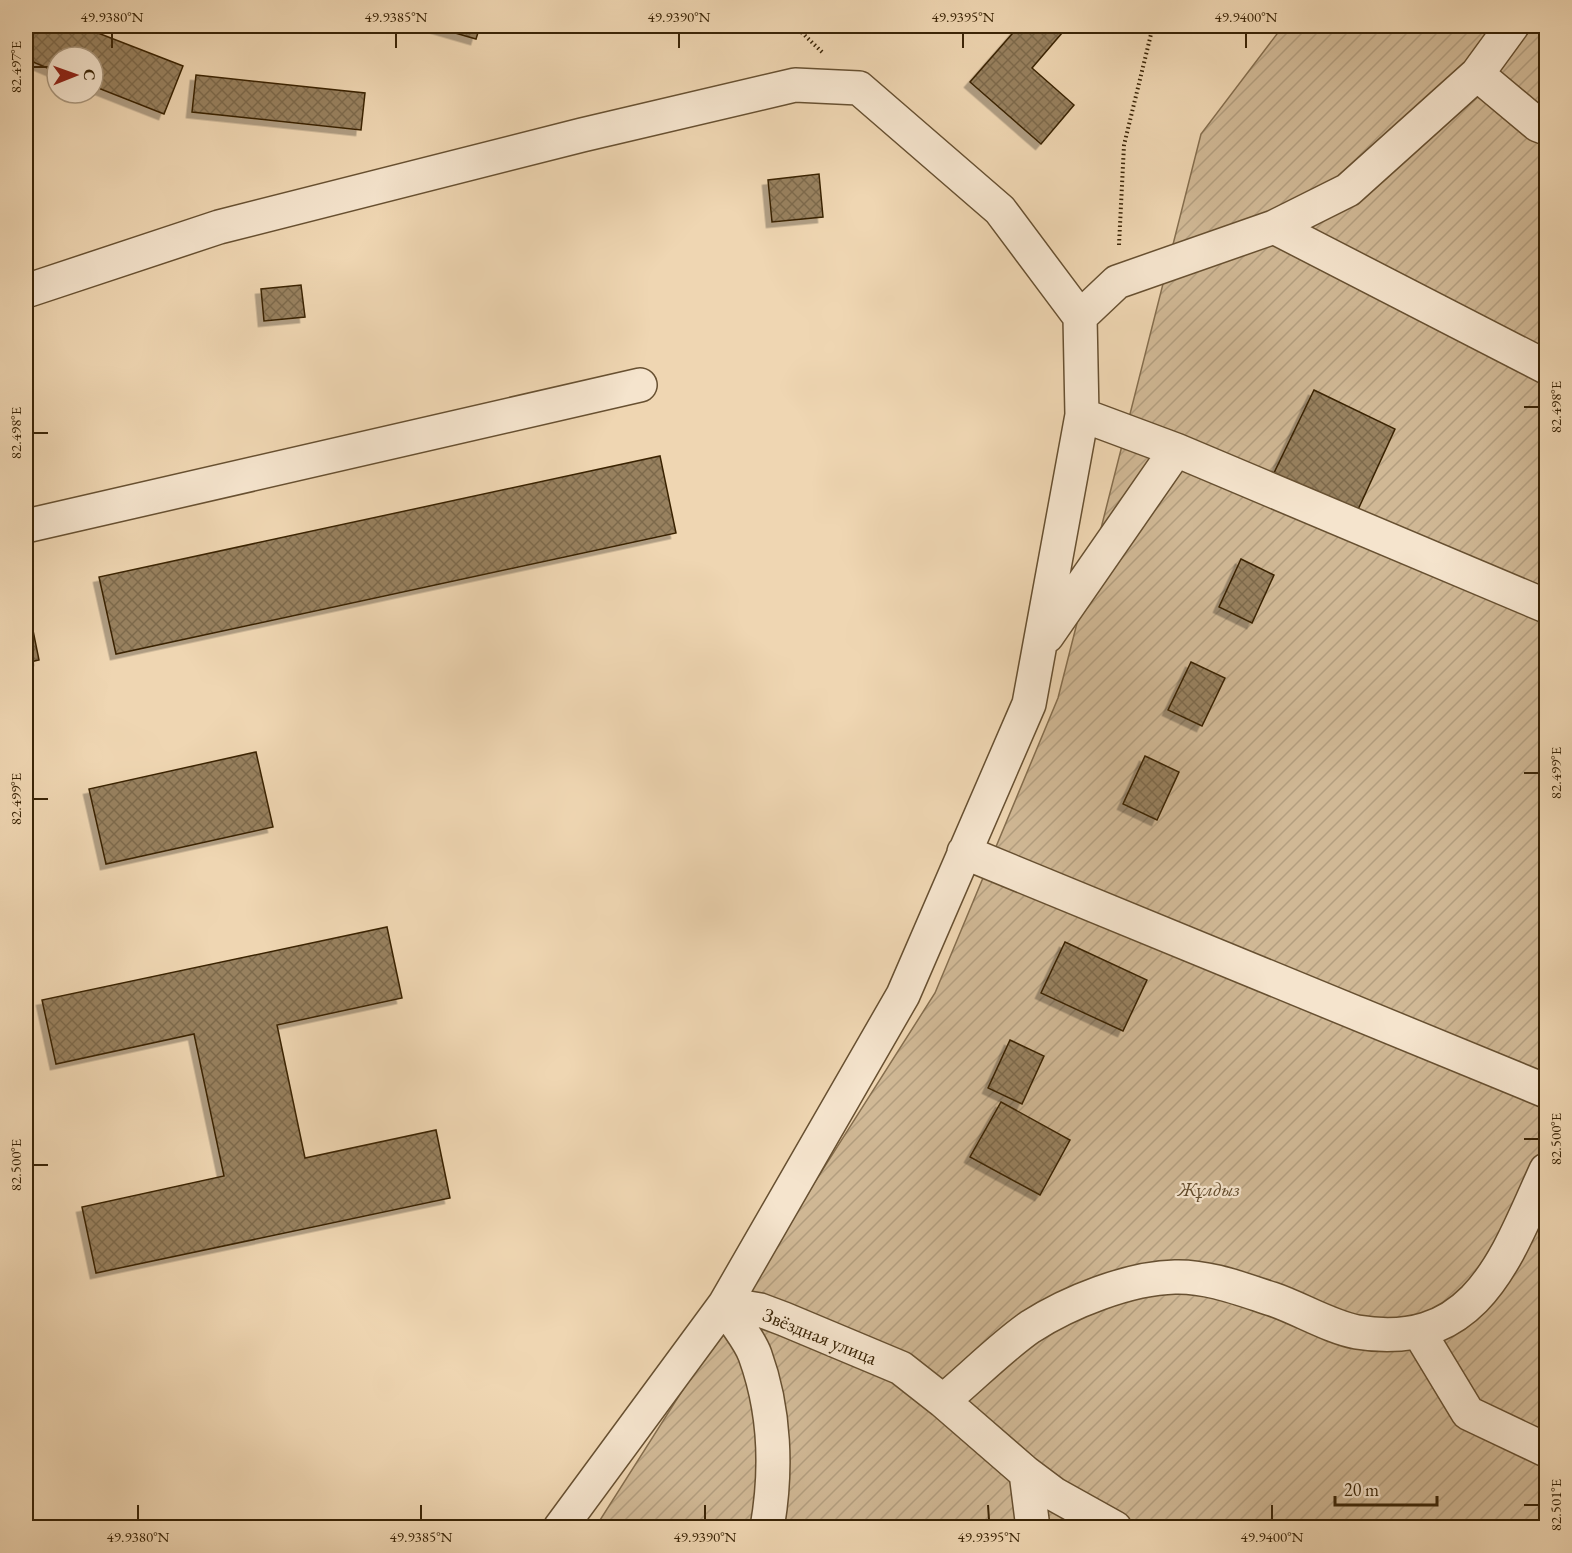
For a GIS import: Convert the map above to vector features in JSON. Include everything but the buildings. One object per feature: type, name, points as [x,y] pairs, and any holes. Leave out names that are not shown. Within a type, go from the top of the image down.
[{"type":"street","points":[[1080,317],[1117,282],[1275,227],[1348,190],[1477,74],[1512,26]]},
{"type":"street","points":[[1477,74],[1538,125],[1546,128]]},
{"type":"street","points":[[26,291],[219,227],[582,135],[795,85],[859,88],[1000,210],[1080,317],[1082,415],[1029,704],[903,995],[724,1304],[560,1527]]},
{"type":"street","points":[[1275,227],[1546,367]]},
{"type":"street","points":[[26,526],[640,386]]},
{"type":"street","points":[[1082,415],[1176,450],[1546,606]]},
{"type":"street","points":[[1042,643],[1176,450]]},
{"type":"street","points":[[964,852],[1546,1091]]},
{"type":"street","points":[[943,1401],[1039,1323],[1076,1303],[1118,1287],[1175,1277],[1219,1282],[1287,1304],[1355,1332],[1401,1336],[1419,1332],[1461,1314],[1491,1283],[1536,1222],[1546,1170]]},
{"type":"street","points":[[724,1304],[755,1354],[772,1430],[773,1472],[767,1527]]},
{"type":"street","name":"Звёздная улица","points":[[724,1304],[760,1310],[901,1368],[1054,1494],[1115,1527]]},
{"type":"street","points":[[1419,1332],[1468,1413],[1546,1450]]},
{"type":"street","points":[[1026,1473],[1033,1527]]},
{"type":"path","points":[[1117,282],[1125,145],[1153,26]]},
{"type":"green space","name":"Жұлдыз","points":[[1283,26],[1546,26],[1546,1527],[595,1528],[935,993],[1058,698],[1201,134]]}]
